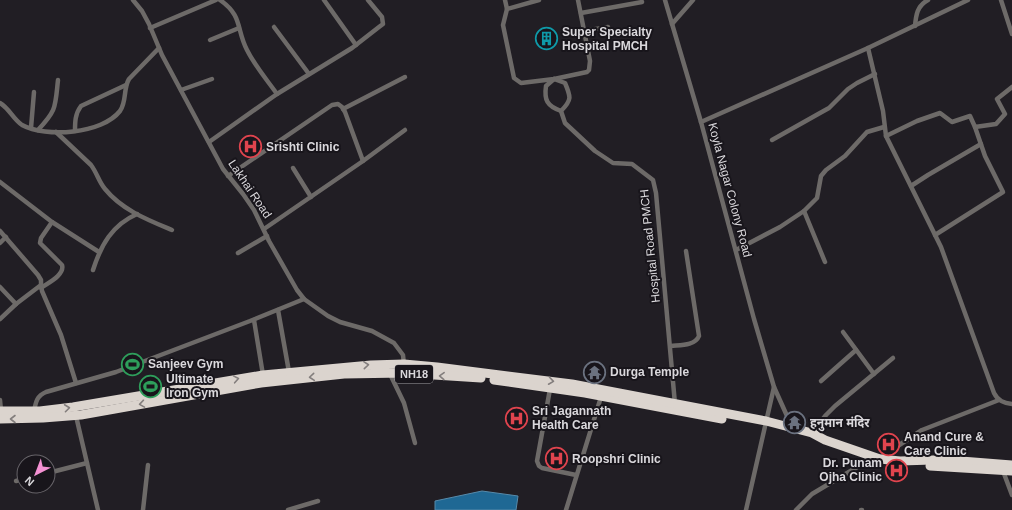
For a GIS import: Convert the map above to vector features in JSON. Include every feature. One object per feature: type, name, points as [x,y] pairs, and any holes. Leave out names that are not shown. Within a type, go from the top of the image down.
[{"type":"highway","name":"NH18","points":[[0,414],[73,407],[263,375],[371,365],[495,380],[550,389],[586,390],[601,396],[766,424],[792,427],[812,433],[825,440],[876,458],[900,461],[911,465],[1005,469],[1012,464]]},
{"type":"highway","name":"NH18","points":[[0,414],[36,419],[76,416],[280,380],[344,374],[390,374],[403,369],[526,378],[586,390],[675,404],[766,424],[809,438],[825,440]]},
{"type":"street","name":"Lakhai Road","points":[[133,0],[142,11],[159,48],[223,169],[243,194],[264,229],[290,278],[304,299],[328,316],[340,322],[372,331],[394,343],[403,355],[403,369]]},
{"type":"street","points":[[150,28],[216,0]]},
{"type":"street","points":[[220,0],[227,4],[236,16],[246,49],[277,94]]},
{"type":"street","points":[[324,0],[356,45]]},
{"type":"street","points":[[209,142],[277,94],[356,45],[383,24],[382,17],[368,0]]},
{"type":"street","points":[[505,0],[507,9],[503,24],[514,78],[521,83],[554,79],[589,70],[590,61],[578,0]]},
{"type":"street","points":[[507,9],[539,0]]},
{"type":"street","name":"Koyla Nagar Colony Road","points":[[666,0],[701,122],[754,319],[774,386],[792,427]]},
{"type":"street","points":[[672,24],[693,0]]},
{"type":"street","points":[[915,26],[917,11],[920,6],[928,0]]},
{"type":"street","points":[[701,122],[868,48],[968,0]]},
{"type":"street","points":[[1001,0],[1012,34]]},
{"type":"street","points":[[581,13],[642,2]]},
{"type":"street","points":[[274,27],[309,74]]},
{"type":"street","points":[[584,31],[608,27]]},
{"type":"street","points":[[210,40],[239,28]]},
{"type":"street","points":[[0,103],[15,119],[22,124],[38,130],[56,132],[75,131],[100,125],[120,110],[124,103],[126,85],[135,72],[159,48]]},
{"type":"street","points":[[868,48],[883,111],[886,136],[935,235],[953,277],[994,393],[999,400],[1004,403],[1012,404]]},
{"type":"street","points":[[772,140],[824,110],[857,82],[874,74]]},
{"type":"street","points":[[343,109],[405,77]]},
{"type":"street","points":[[181,90],[212,79]]},
{"type":"street","points":[[554,79],[565,83],[570,94],[568,104],[560,111],[549,105],[545,95],[546,86],[554,79]]},
{"type":"street","points":[[38,130],[52,114],[58,80]]},
{"type":"street","points":[[75,131],[77,111],[81,106],[126,85]]},
{"type":"street","points":[[975,127],[996,124],[1005,114],[997,99],[1012,86]]},
{"type":"street","points":[[31,128],[34,92]]},
{"type":"street","points":[[228,176],[332,105],[338,104],[343,109],[364,161]]},
{"type":"street","name":"Hospital Road PMCH","points":[[560,111],[565,123],[595,151],[613,163],[632,164],[653,180],[656,193],[671,346],[675,404]]},
{"type":"street","points":[[886,136],[917,121],[940,113],[952,122],[970,116],[985,156],[1003,192],[935,235]]},
{"type":"street","points":[[736,250],[780,228],[804,210],[817,198],[821,176],[826,170],[845,156],[867,132],[884,127]]},
{"type":"street","points":[[264,229],[364,161],[405,130]]},
{"type":"street","points":[[56,132],[91,165],[96,171],[100,182],[109,193],[137,214],[172,230]]},
{"type":"street","points":[[911,186],[981,144]]},
{"type":"street","points":[[293,168],[311,197]]},
{"type":"street","points":[[0,182],[52,222],[99,252]]},
{"type":"street","points":[[804,210],[825,262]]},
{"type":"street","points":[[93,270],[99,252],[104,243],[119,225],[128,218],[137,214]]},
{"type":"street","points":[[0,319],[16,304],[58,276],[62,271],[62,265],[40,243],[41,238],[52,222]]},
{"type":"street","points":[[0,231],[40,277],[41,286],[61,335],[76,383]]},
{"type":"street","points":[[238,253],[267,236]]},
{"type":"street","points":[[0,242],[6,237]]},
{"type":"street","points":[[671,346],[693,343],[699,336],[686,251]]},
{"type":"street","points":[[0,289],[16,304]]},
{"type":"street","points":[[34,411],[36,399],[40,394],[116,372],[254,320],[304,299]]},
{"type":"street","points":[[278,310],[289,372]]},
{"type":"street","points":[[254,320],[263,375]]},
{"type":"street","points":[[843,332],[874,374]]},
{"type":"street","points":[[821,381],[856,350]]},
{"type":"street","points":[[812,433],[835,406],[893,358]]},
{"type":"street","points":[[390,374],[404,403],[415,443]]},
{"type":"street","name":"Koyla Nagar Colony Road","points":[[746,510],[774,386]]},
{"type":"street","points":[[550,389],[537,461],[538,466],[576,475]]},
{"type":"street","points":[[566,510],[601,396]]},
{"type":"street","points":[[0,400],[0,414]]},
{"type":"street","points":[[796,510],[812,494],[922,430],[999,400]]},
{"type":"street","points":[[76,416],[98,510]]},
{"type":"street","points":[[56,471],[87,463]]},
{"type":"street","points":[[143,510],[148,465]]},
{"type":"street","points":[[1005,469],[1012,495]]},
{"type":"street","points":[[288,510],[318,501]]},
{"type":"water","points":[[482,491],[518,496],[516,510],[435,510],[435,501]]},
{"type":"place","name":"Super Specialty Hospital PMCH","points":[[547,39]]},
{"type":"place","name":"Srishti Clinic","points":[[251,147]]},
{"type":"place","name":"Sanjeev Gym","points":[[133,364]]},
{"type":"place","name":"Durga Temple","points":[[594,372]]},
{"type":"place","name":"Ultimate Iron Gym","points":[[151,386]]},
{"type":"place","name":"Sri Jagannath Health Care","points":[[516,418]]},
{"type":"place","name":"हनुमान मंदिर","points":[[794,423]]},
{"type":"place","name":"Anand Cure & Care Clinic","points":[[889,444]]},
{"type":"place","name":"Roopshri Clinic","points":[[557,459]]},
{"type":"place","name":"Dr. Punam Ojha Clinic","points":[[897,470]]}]
